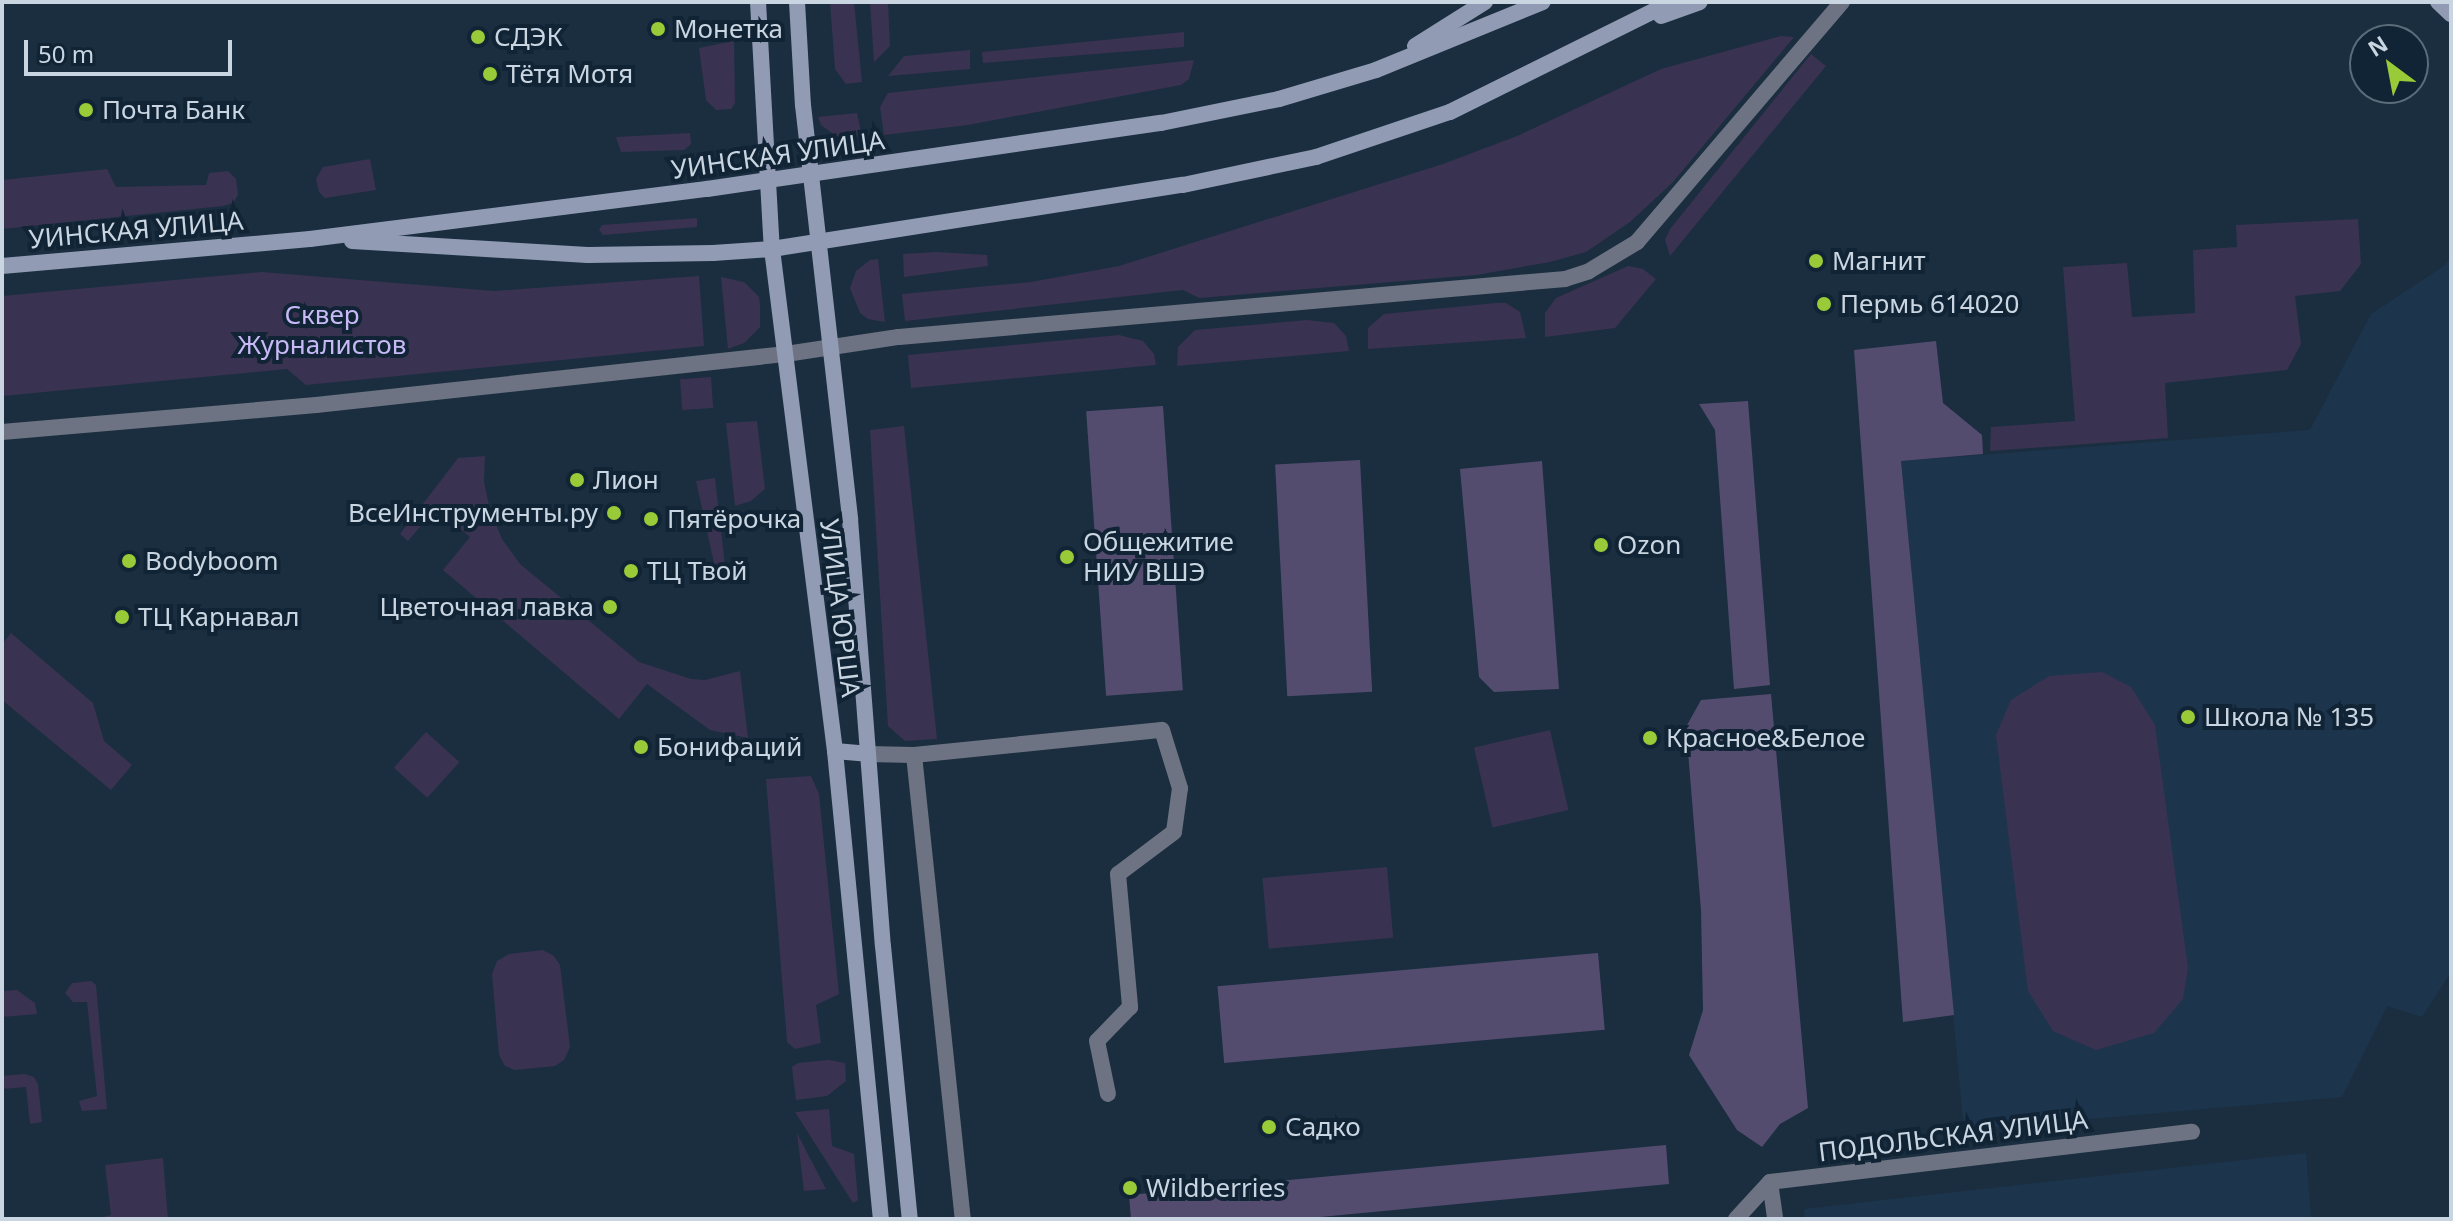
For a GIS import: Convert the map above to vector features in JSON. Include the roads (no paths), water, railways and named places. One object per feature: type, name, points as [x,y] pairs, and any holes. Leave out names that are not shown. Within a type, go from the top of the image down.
[{"type":"main road","name":"УЛИЦА ЮРША","points":[[758,2],[772,249],[835,751],[881,1219]]},
{"type":"main road","name":"УЛИЦА ЮРША","points":[[797,2],[811,174],[833,347],[910,1219]]},
{"type":"main road","points":[[1376,70],[1485,2]]},
{"type":"main road","name":"УИНСКАЯ УЛИЦА","points":[[2,266],[310,239],[811,174],[1161,123],[1279,99],[1376,70],[1543,2]]},
{"type":"main road","points":[[310,239],[588,255],[772,249],[819,239],[1183,185],[1316,157],[1450,112],[1672,2]]},
{"type":"main road","points":[[1607,35],[1700,2]]},
{"type":"main road","points":[[2438,2],[2451,14]]},
{"type":"main road","points":[[835,751],[867,754]]},
{"type":"street","points":[[2,432],[307,406],[786,354],[899,337],[1539,283],[1577,275],[1637,242],[1842,2]]},
{"type":"street","points":[[867,754],[914,755],[1162,730],[1180,788],[1174,832],[1118,874],[1130,1007],[1097,1041],[1108,1094]]},
{"type":"street","points":[[914,755],[963,1218]]},
{"type":"street","name":"ПОДОЛЬСКАЯ УЛИЦА","points":[[1770,1182],[2192,1132]]},
{"type":"street","points":[[1736,1219],[1770,1182]]},
{"type":"street","points":[[1770,1182],[1775,1219]]},
{"type":"place","name":"Монетка","points":[[658,29]]},
{"type":"place","name":"СДЭК","points":[[478,37]]},
{"type":"place","name":"Тётя Мотя","points":[[490,74]]},
{"type":"place","name":"Почта Банк","points":[[86,110]]},
{"type":"place","name":"Магнит","points":[[1816,261]]},
{"type":"place","name":"Пермь 614020","points":[[1824,304]]},
{"type":"place","name":"Лион","points":[[577,480]]},
{"type":"place","name":"ВсеИнструменты.ру","points":[[614,513]]},
{"type":"place","name":"Пятёрочка","points":[[651,519]]},
{"type":"place","name":"Ozon","points":[[1601,545]]},
{"type":"place","name":"Общежитие НИУ ВШЭ","points":[[1067,557]]},
{"type":"place","name":"Bodyboom","points":[[129,561]]},
{"type":"place","name":"ТЦ Твой","points":[[631,571]]},
{"type":"place","name":"Цветочная лавка","points":[[610,607]]},
{"type":"place","name":"ТЦ Карнавал","points":[[122,617]]},
{"type":"place","name":"Школа № 135","points":[[2188,717]]},
{"type":"place","name":"Красное&Белое","points":[[1650,738]]},
{"type":"place","name":"Бонифаций","points":[[641,747]]},
{"type":"place","name":"Садко","points":[[1269,1127]]},
{"type":"place","name":"Wildberries","points":[[1130,1188]]},
{"type":"park label","name":"Сквер Журналистов","points":[[322,330]]}]
